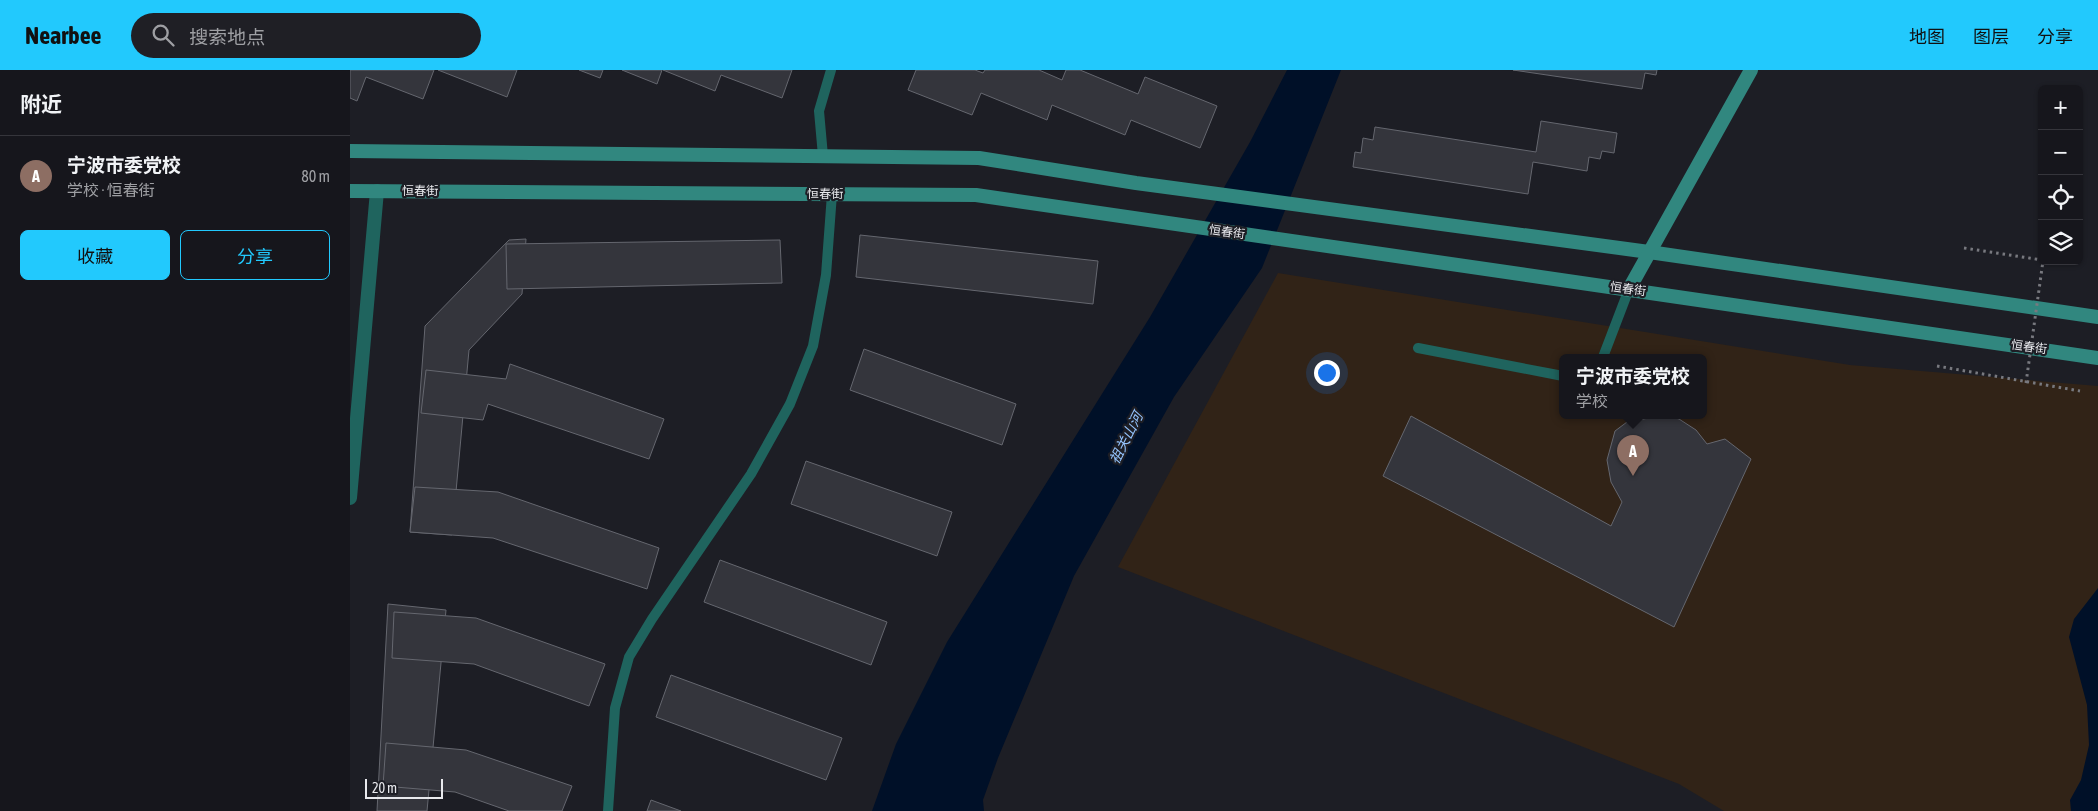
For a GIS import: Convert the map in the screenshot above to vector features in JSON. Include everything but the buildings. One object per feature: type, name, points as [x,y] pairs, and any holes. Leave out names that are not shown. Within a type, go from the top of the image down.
[{"type":"main road","points":[[1629,289],[1751,70]]},
{"type":"main road","points":[[350,151],[979,158],[1136,183],[1649,252],[2098,318]]},
{"type":"main road","name":"恒春街","points":[[350,191],[976,195],[2098,358]]},
{"type":"street","points":[[350,498],[377,191]]},
{"type":"lane","points":[[823,156],[819,111],[831,70]]},
{"type":"lane","points":[[608,811],[615,708],[629,656],[652,619],[752,474],[790,404],[813,346],[826,275],[832,194]]},
{"type":"lane","points":[[1604,354],[1629,289]]},
{"type":"lane","points":[[1418,348],[1559,375]]},
{"type":"path","points":[[1964,248],[2038,259]]},
{"type":"path","points":[[2026,383],[2041,265]]},
{"type":"path","points":[[1937,366],[2080,391]]},
{"type":"shaded area","points":[[1278,273],[1850,365],[2098,386],[2098,811],[1724,811],[1679,784],[1118,567]]},
{"type":"water","name":"祖关山河","points":[[1287,70],[1341,70],[1262,268],[1174,397],[1074,576],[998,758],[983,800],[984,811],[872,811],[896,744],[947,642],[1150,317],[1250,142]]},
{"type":"water","points":[[2098,588],[2098,811],[2071,811],[2070,800],[2081,780],[2089,745],[2087,705],[2069,637],[2074,619]]},
{"type":"place","name":"宁波市委党校","points":[[1633,476]]}]
